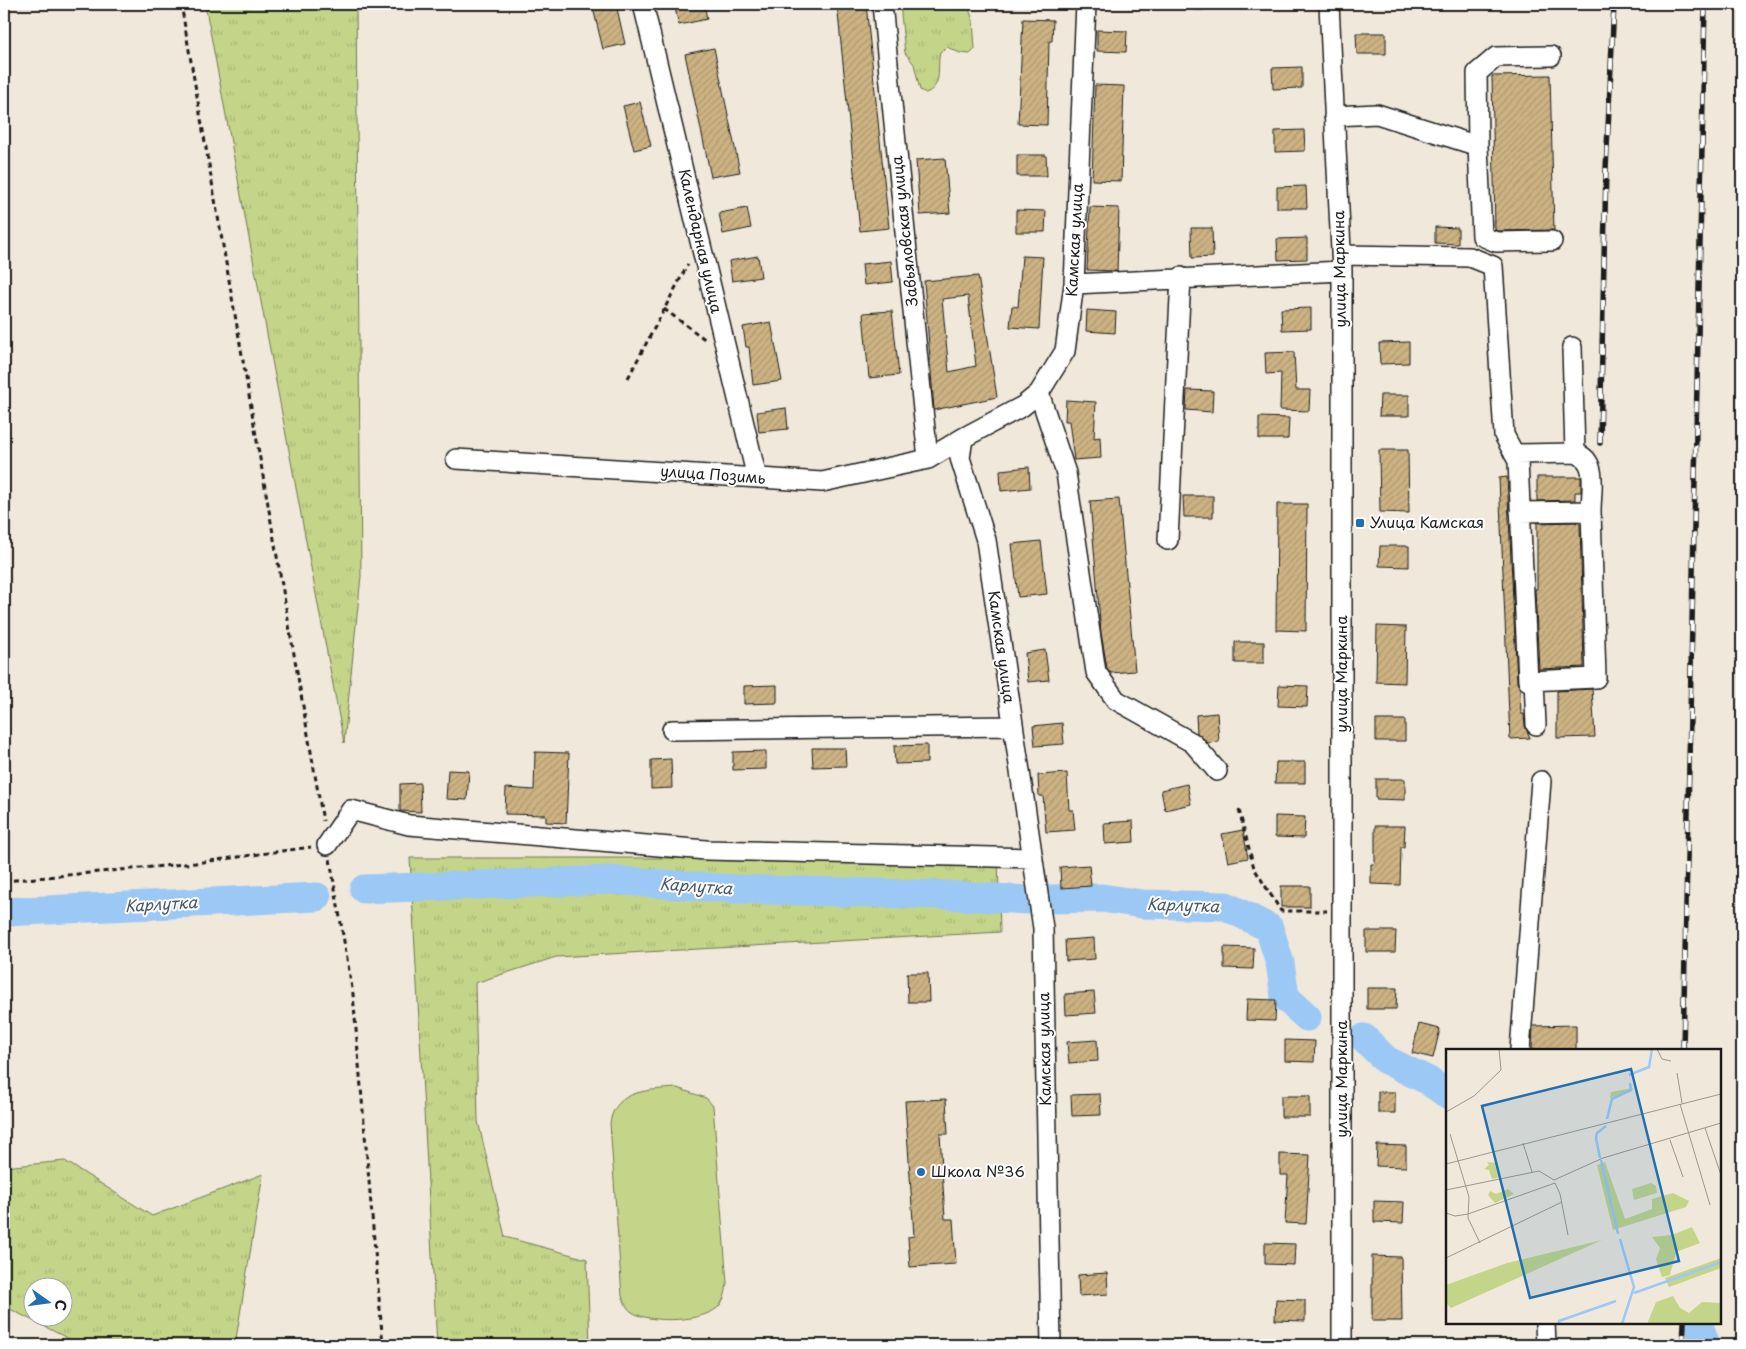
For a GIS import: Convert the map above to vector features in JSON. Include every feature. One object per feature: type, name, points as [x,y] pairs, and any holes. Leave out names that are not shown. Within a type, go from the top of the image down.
[{"type":"street","name":"Календарная улица","points":[[643,4],[757,478]]},
{"type":"street","name":"Завьяловская улица","points":[[882,4],[928,459]]},
{"type":"street","name":"Камская улица","points":[[1051,1345],[1043,928],[986,540],[960,458],[963,438],[1023,406],[1039,393],[1065,351],[1074,284],[1086,4]]},
{"type":"street","name":"улица Маркина","points":[[1329,4],[1342,263],[1342,1345]]},
{"type":"street","points":[[1551,56],[1496,57],[1477,73],[1482,236],[1496,242],[1552,241]]},
{"type":"street","points":[[1334,116],[1377,114],[1478,146]]},
{"type":"street","points":[[1074,284],[1342,263],[1470,257],[1493,266],[1504,435],[1514,454],[1518,461],[1528,681],[1596,678],[1591,511],[1592,466],[1583,455],[1575,453],[1514,454]]},
{"type":"street","points":[[1168,540],[1181,277]]},
{"type":"street","points":[[1572,347],[1575,453]]},
{"type":"street","points":[[1039,393],[1066,473],[1096,672],[1116,700],[1193,743],[1217,771]]},
{"type":"street","name":"улица Позимь","points":[[456,459],[822,482],[928,459],[963,438]]},
{"type":"street","points":[[1520,512],[1591,511]]},
{"type":"street","points":[[1534,681],[1536,725]]},
{"type":"street","points":[[672,730],[1012,726]]},
{"type":"street","points":[[1520,1049],[1540,781]]},
{"type":"street","points":[[327,845],[351,810],[409,825],[706,850],[1033,858]]},
{"type":"street","points":[[1544,1324],[1546,1345]]},
{"type":"path","points":[[181,4],[353,994],[383,1345]]},
{"type":"path","points":[[628,378],[700,241]]},
{"type":"path","points":[[664,308],[727,355]]},
{"type":"path","points":[[1239,810],[1254,868],[1282,912],[1343,911]]},
{"type":"path","points":[[4,881],[195,863],[327,845]]},
{"type":"green space","points":[[205,4],[356,4],[361,576],[344,743]]},
{"type":"green space","points":[[900,4],[967,4],[973,20],[975,49],[970,54],[960,53],[947,47],[940,52],[937,81],[932,90],[926,93],[920,90],[914,64],[905,53]]},
{"type":"green space","points":[[1119,4],[1208,4],[1204,10],[1194,10],[1176,6],[1133,7]]},
{"type":"green space","points":[[410,858],[998,858],[1000,932],[556,957],[475,983],[478,1121],[505,1237],[587,1259],[590,1345],[437,1345]]},
{"type":"green space","points":[[677,1088],[706,1098],[713,1106],[727,1283],[723,1300],[713,1311],[691,1318],[664,1320],[640,1316],[632,1312],[627,1307],[622,1296],[610,1123],[613,1112],[619,1103],[626,1098],[645,1091]]},
{"type":"green space","points":[[65,1161],[152,1216],[263,1174],[235,1345],[81,1345],[43,1326],[72,1326],[72,1276],[22,1276],[22,1315],[4,1306],[4,1167]]},
{"type":"building","points":[[616,4],[625,44],[603,49],[593,8]]},
{"type":"building","points":[[674,4],[704,4],[707,19],[679,25]]},
{"type":"building","points":[[837,4],[866,4],[889,228],[860,231]]},
{"type":"building","points":[[1023,19],[1053,20],[1052,41],[1049,41],[1047,125],[1018,124]]},
{"type":"building","points":[[1097,30],[1127,31],[1126,52],[1097,51]]},
{"type":"building","points":[[1356,33],[1386,33],[1386,54],[1357,54]]},
{"type":"building","points":[[714,48],[740,172],[711,177],[685,54]]},
{"type":"building","points":[[1302,67],[1302,88],[1273,89],[1272,68]]},
{"type":"building","points":[[1550,75],[1554,230],[1495,230],[1492,76]]},
{"type":"building","points":[[1095,85],[1124,86],[1121,181],[1092,180]]},
{"type":"building","points":[[640,102],[651,146],[634,150],[623,106]]},
{"type":"building","points":[[1304,130],[1305,151],[1275,152],[1275,131]]},
{"type":"building","points":[[1017,155],[1046,155],[1047,176],[1017,176]]},
{"type":"building","points":[[945,158],[950,213],[920,215],[916,160]]},
{"type":"building","points":[[1306,186],[1307,208],[1277,208],[1277,187]]},
{"type":"building","points":[[1090,207],[1119,208],[1117,271],[1087,270]]},
{"type":"building","points":[[747,208],[751,228],[723,234],[719,213]]},
{"type":"building","points":[[1016,210],[1046,211],[1045,232],[1016,232]]},
{"type":"building","points":[[1435,227],[1458,228],[1458,244],[1435,243]]},
{"type":"building","points":[[1191,228],[1212,228],[1213,257],[1192,258]]},
{"type":"building","points":[[1307,238],[1307,259],[1278,260],[1277,239]]},
{"type":"building","points":[[758,256],[761,277],[732,281],[729,261]]},
{"type":"building","points":[[1022,256],[1043,257],[1039,329],[1010,327],[1012,306],[1018,307]]},
{"type":"building","points":[[891,261],[893,282],[864,285],[862,264]]},
{"type":"building","points":[[978,276],[997,397],[934,410],[924,281]],"holes":[[[968,296],[976,366],[949,372],[942,299]]]},
{"type":"building","points":[[1311,308],[1311,329],[1282,330],[1281,309]]},
{"type":"building","points":[[1087,310],[1116,312],[1115,333],[1086,331]]},
{"type":"building","points":[[892,311],[899,375],[869,378],[863,313]]},
{"type":"building","points":[[771,322],[782,381],[753,385],[749,347],[746,347],[743,327]]},
{"type":"building","points":[[1409,342],[1409,363],[1380,364],[1379,343]]},
{"type":"building","points":[[1294,352],[1296,390],[1310,390],[1309,411],[1280,410],[1281,373],[1266,374],[1265,353]]},
{"type":"building","points":[[1187,390],[1213,391],[1212,412],[1186,410]]},
{"type":"building","points":[[1380,395],[1409,395],[1409,416],[1379,416]]},
{"type":"building","points":[[1066,400],[1096,402],[1094,438],[1100,437],[1101,458],[1074,460],[1069,421],[1065,421]]},
{"type":"building","points":[[786,408],[788,429],[759,432],[757,412]]},
{"type":"building","points":[[1259,417],[1289,418],[1288,439],[1259,439]]},
{"type":"building","points":[[1379,450],[1408,450],[1409,513],[1380,512]]},
{"type":"building","points":[[1029,467],[1030,488],[1001,491],[1000,470]]},
{"type":"building","points":[[1507,477],[1517,682],[1520,689],[1521,714],[1524,714],[1525,726],[1530,738],[1510,739],[1499,478]]},
{"type":"building","points":[[1537,477],[1581,477],[1581,492],[1575,492],[1575,500],[1537,501]]},
{"type":"building","points":[[1183,496],[1213,496],[1213,517],[1184,517]]},
{"type":"building","points":[[1119,499],[1135,671],[1111,673],[1107,668],[1101,633],[1090,501]]},
{"type":"building","points":[[1277,504],[1307,504],[1306,631],[1276,630]]},
{"type":"building","points":[[1575,522],[1580,524],[1584,667],[1539,669],[1535,589],[1537,589],[1537,523]]},
{"type":"building","points":[[1041,541],[1047,594],[1018,597],[1012,544]]},
{"type":"building","points":[[1380,546],[1409,546],[1409,567],[1379,566]]},
{"type":"building","points":[[1377,626],[1406,627],[1405,683],[1376,682]]},
{"type":"building","points":[[1235,642],[1264,642],[1264,663],[1235,663]]},
{"type":"building","points":[[1045,650],[1049,680],[1028,682],[1025,653]]},
{"type":"building","points":[[777,685],[777,703],[744,704],[744,686]]},
{"type":"building","points":[[1279,685],[1308,686],[1307,707],[1278,706]]},
{"type":"building","points":[[1592,689],[1595,737],[1557,738],[1557,691]]},
{"type":"building","points":[[1217,713],[1219,742],[1208,743],[1197,733],[1196,715]]},
{"type":"building","points":[[1376,720],[1405,720],[1405,741],[1376,741]]},
{"type":"building","points":[[1062,723],[1064,744],[1035,746],[1033,726]]},
{"type":"building","points":[[927,745],[927,763],[895,764],[894,746]]},
{"type":"building","points":[[812,748],[845,748],[846,766],[813,767]]},
{"type":"building","points":[[766,751],[766,769],[733,770],[733,752]]},
{"type":"building","points":[[535,752],[569,753],[566,823],[546,822],[546,815],[505,814],[506,788],[534,790]]},
{"type":"building","points":[[671,759],[672,788],[651,789],[651,760]]},
{"type":"building","points":[[1276,762],[1305,762],[1305,783],[1275,783]]},
{"type":"building","points":[[448,770],[469,771],[467,800],[446,799]]},
{"type":"building","points":[[1067,773],[1069,810],[1073,810],[1075,830],[1046,832],[1043,796],[1039,796],[1038,775]]},
{"type":"building","points":[[1376,779],[1405,779],[1405,800],[1376,799]]},
{"type":"building","points":[[420,783],[421,812],[400,811],[400,784]]},
{"type":"building","points":[[1187,784],[1191,804],[1165,810],[1161,790]]},
{"type":"building","points":[[1275,816],[1305,817],[1304,838],[1275,837]]},
{"type":"building","points":[[1133,821],[1134,842],[1105,844],[1104,823]]},
{"type":"building","points":[[1375,826],[1405,826],[1404,847],[1401,847],[1400,885],[1371,884],[1371,864],[1375,864]]},
{"type":"building","points":[[1243,830],[1248,858],[1228,862],[1222,834]]},
{"type":"building","points":[[1089,865],[1091,886],[1061,888],[1060,867]]},
{"type":"building","points":[[1281,886],[1310,886],[1310,907],[1281,907]]},
{"type":"building","points":[[1366,931],[1396,931],[1395,952],[1366,952]]},
{"type":"building","points":[[1094,938],[1095,959],[1066,961],[1065,940]]},
{"type":"building","points":[[1224,947],[1254,948],[1253,969],[1224,968]]},
{"type":"building","points":[[907,973],[928,973],[929,1002],[908,1002]]},
{"type":"building","points":[[1367,988],[1397,988],[1396,1009],[1367,1009]]},
{"type":"building","points":[[1094,992],[1096,1013],[1066,1015],[1065,994]]},
{"type":"building","points":[[1247,999],[1276,1000],[1275,1021],[1246,1020]]},
{"type":"building","points":[[1419,1024],[1440,1029],[1433,1058],[1412,1053]]},
{"type":"building","points":[[1576,1025],[1576,1049],[1532,1049],[1533,1026]]},
{"type":"building","points":[[1097,1040],[1098,1061],[1069,1063],[1067,1042]]},
{"type":"building","points":[[1285,1040],[1315,1041],[1314,1062],[1285,1061]]},
{"type":"building","points":[[1378,1092],[1395,1092],[1395,1113],[1378,1113]]},
{"type":"building","points":[[1100,1094],[1101,1115],[1072,1116],[1071,1095]]},
{"type":"building","points":[[1281,1096],[1310,1096],[1310,1117],[1281,1117]]},
{"type":"building","points":[[946,1099],[948,1134],[940,1134],[945,1219],[953,1219],[956,1264],[910,1267],[908,1237],[914,1236],[905,1101]]},
{"type":"building","points":[[1377,1145],[1406,1146],[1406,1167],[1376,1166]]},
{"type":"building","points":[[1280,1154],[1310,1155],[1306,1224],[1285,1223],[1288,1175],[1280,1175]]},
{"type":"building","points":[[1374,1201],[1404,1202],[1403,1223],[1374,1222]]},
{"type":"building","points":[[1265,1243],[1295,1244],[1294,1265],[1265,1264]]},
{"type":"building","points":[[1372,1256],[1401,1257],[1402,1321],[1372,1321]]},
{"type":"building","points":[[1107,1273],[1108,1294],[1079,1296],[1078,1275]]},
{"type":"building","points":[[1276,1299],[1305,1300],[1305,1321],[1275,1320]]},
{"type":"waterway","name":"Карлутка","points":[[364,889],[609,880],[734,889],[944,895],[1028,900]]},
{"type":"waterway","name":"Карлутка","points":[[4,912],[317,897]]},
{"type":"waterway","name":"Карлутка","points":[[1051,899],[1102,898],[1142,904],[1226,906],[1269,928],[1280,963],[1285,997],[1307,1017]]},
{"type":"waterway","name":"Карлутка","points":[[1364,1038],[1386,1060],[1427,1080],[1446,1093]]},
{"type":"waterway","name":"Карлутка","points":[[1698,1324],[1706,1345]]},
{"type":"railway","points":[[1600,443],[1606,169],[1614,4]]},
{"type":"railway","points":[[1683,1049],[1705,4]]},
{"type":"railway","points":[[1683,1345],[1684,1324]]},
{"type":"place","name":"Улица Камская","points":[[1360,523]]},
{"type":"place","name":"Школа №36","points":[[921,1172]]}]
